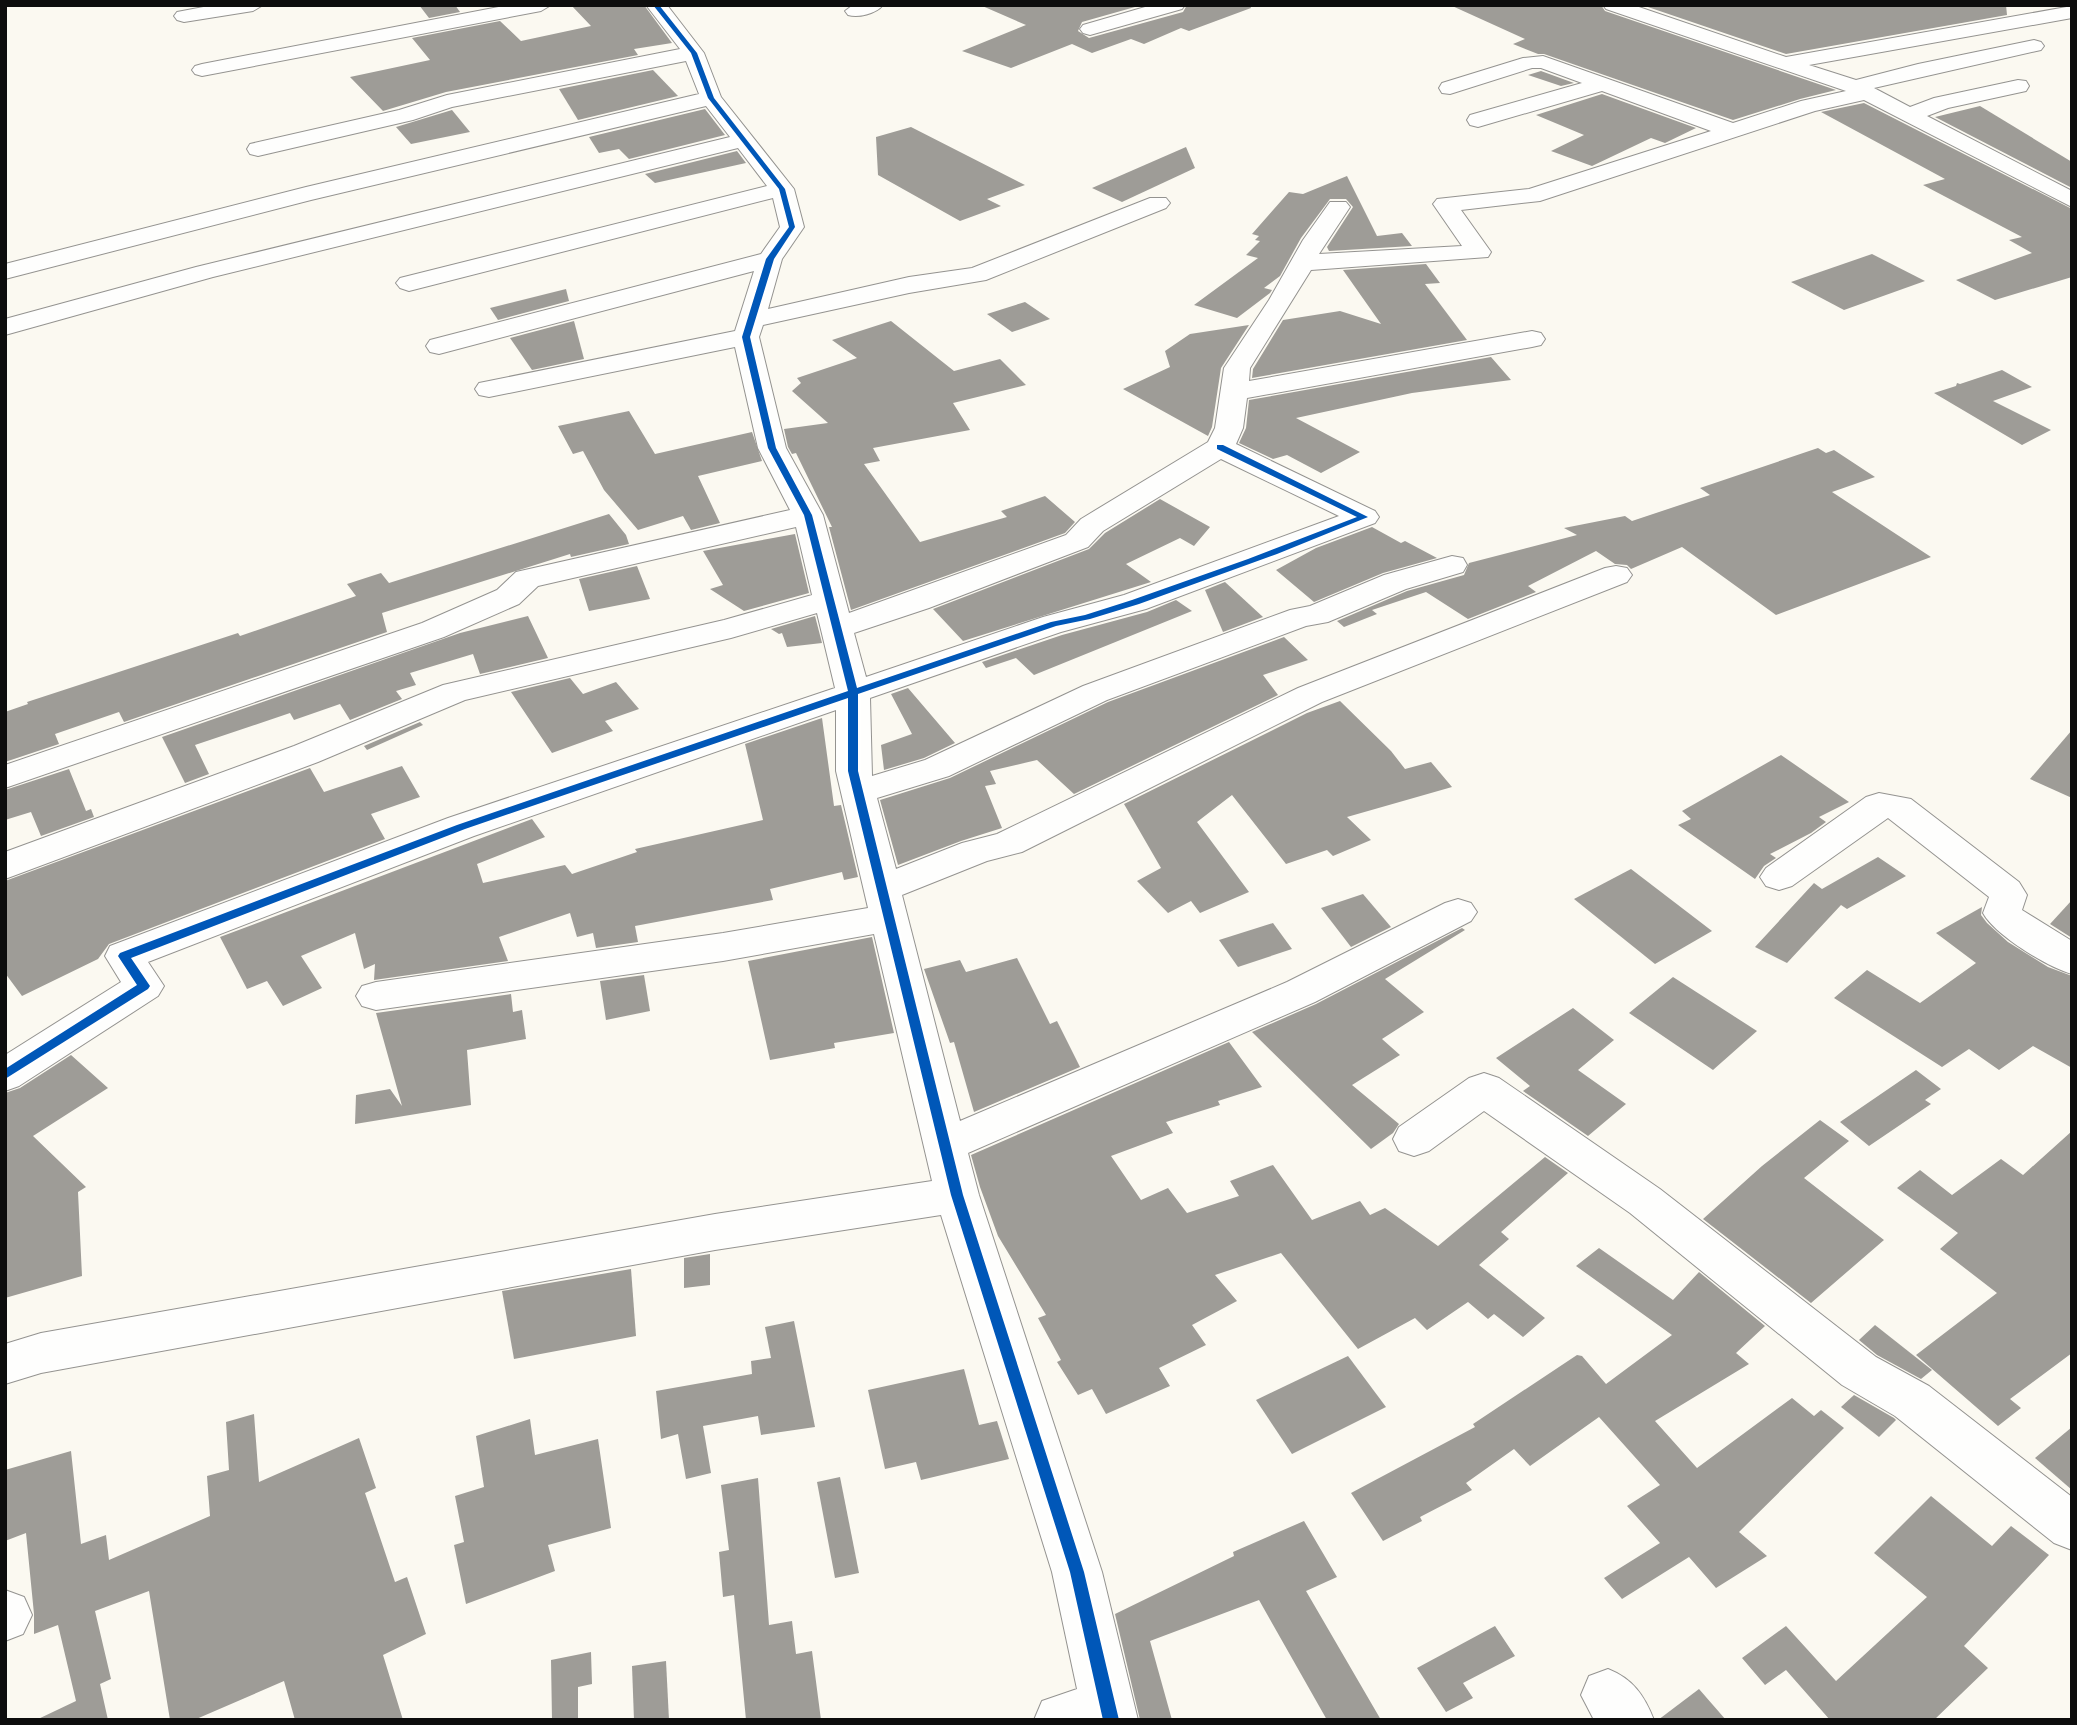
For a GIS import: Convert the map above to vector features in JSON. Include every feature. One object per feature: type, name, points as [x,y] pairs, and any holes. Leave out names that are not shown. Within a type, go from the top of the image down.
[{"type":"street","points":[[184,16],[253,5]]},
{"type":"street","points":[[202,70],[541,5]]},
{"type":"street","points":[[656,5],[694,52],[711,99],[782,189],[792,227],[770,259],[749,328],[772,448],[808,515],[853,693],[853,771],[957,1195],[1077,1572],[1094,1716]]},
{"type":"street","points":[[1090,29],[1175,5]]},
{"type":"street","points":[[1628,7],[1861,90],[2072,200]]},
{"type":"street","points":[[1784,63],[1932,34],[2072,12]]},
{"type":"street","points":[[1302,263],[1479,252],[1446,204],[1532,195],[1917,70],[2034,46]]},
{"type":"street","points":[[258,149],[405,116],[447,101],[694,52]]},
{"type":"street","points":[[1450,88],[1536,61],[1733,131]]},
{"type":"street","points":[[1478,120],[1602,83]]},
{"type":"street","points":[[1909,115],[1942,103],[2018,86]]},
{"type":"street","points":[[5,272],[306,194],[711,99]]},
{"type":"street","points":[[5,327],[205,272],[743,140]]},
{"type":"street","points":[[408,283],[782,189]]},
{"type":"street","points":[[489,388],[749,328],[909,285],[977,275],[1158,203]]},
{"type":"street","points":[[5,866],[306,754],[455,692],[731,628],[919,601],[1077,541],[1092,525],[1220,447],[1229,428],[1237,368],[1338,207]]},
{"type":"street","points":[[439,346],[770,259]]},
{"type":"street","points":[[1233,392],[1532,339]]},
{"type":"street","points":[[5,1075],[144,986],[124,956],[461,827],[1054,624],[1077,620],[1153,596],[1364,517],[1220,447]]},
{"type":"street","points":[[5,777],[433,630],[508,597],[527,579],[808,515]]},
{"type":"street","points":[[859,792],[937,768],[1095,693],[1242,637],[1301,617],[1317,615],[1395,582],[1452,565]]},
{"type":"street","points":[[376,996],[723,947],[886,904],[975,852],[1009,843],[1310,695],[1616,575]]},
{"type":"street","points":[[1779,877],[1879,806],[1898,807],[2006,891],[2008,895],[2002,913],[2004,917],[2072,960]]},
{"type":"street","points":[[945,1145],[1301,992],[1458,912]]},
{"type":"street","points":[[1414,1139],[1484,1089],[1645,1201],[1859,1371],[1912,1401],[2072,1527]]},
{"type":"street","points":[[5,1364],[41,1353],[715,1232],[957,1195]]},
{"type":"building","points":[[419,5],[455,5],[460,12],[429,18]]},
{"type":"building","points":[[571,5],[644,5],[672,43],[634,49],[638,55],[446,92],[383,111],[350,77],[430,60],[412,38],[500,21],[521,41],[591,26]]},
{"type":"building","points":[[980,5],[1142,5],[1082,22],[1078,31],[1089,38],[1183,12],[1187,5],[1250,5],[1251,8],[1189,31],[1181,28],[1144,44],[1131,39],[1092,53],[1072,44],[1011,68],[962,51],[1026,25]]},
{"type":"building","points":[[1450,5],[1601,5],[1605,11],[1836,90],[1733,120],[1513,44],[1525,39]]},
{"type":"building","points":[[1642,5],[2006,5],[2007,15],[1786,54]]},
{"type":"building","points":[[653,70],[678,96],[578,120],[559,89]]},
{"type":"building","points":[[1541,71],[1574,83],[1561,86],[1528,75]]},
{"type":"building","points":[[1602,94],[1696,128],[1665,143],[1651,138],[1592,166],[1551,151],[1584,135],[1536,115]]},
{"type":"building","points":[[1864,103],[2072,209],[2072,277],[1995,300],[1956,280],[2032,253],[2009,240],[2022,237],[1923,185],[1945,179],[1821,112]]},
{"type":"building","points":[[1980,106],[2072,162],[2072,188],[1935,117]]},
{"type":"building","points":[[705,109],[725,135],[629,159],[619,149],[599,153],[589,137]]},
{"type":"building","points":[[452,110],[470,132],[411,144],[396,127]]},
{"type":"building","points":[[911,127],[1025,185],[987,199],[1001,206],[960,221],[878,175],[876,137]]},
{"type":"building","points":[[1186,147],[1195,168],[1122,202],[1092,188]]},
{"type":"building","points":[[737,151],[746,163],[655,183],[645,174]]},
{"type":"building","points":[[1347,176],[1377,236],[1402,233],[1412,246],[1329,251],[1327,247],[1353,207],[1346,199],[1330,199],[1301,238],[1280,276],[1264,288],[1272,290],[1270,293],[1237,318],[1194,305],[1258,258],[1246,255],[1260,241],[1255,240],[1259,236],[1252,234],[1289,192],[1303,194]]},
{"type":"building","points":[[1872,254],[1925,281],[1844,310],[1791,282]]},
{"type":"building","points":[[1426,264],[1440,283],[1425,284],[1467,340],[1252,378],[1253,369],[1283,320],[1340,311],[1381,324],[1343,270]]},
{"type":"building","points":[[566,289],[569,301],[498,320],[490,308]]},
{"type":"building","points":[[1025,302],[1050,319],[1012,332],[987,314]]},
{"type":"building","points":[[574,321],[584,359],[532,370],[510,338]]},
{"type":"building","points":[[891,321],[954,371],[1000,359],[1026,385],[953,403],[970,430],[873,448],[880,461],[864,464],[920,542],[1007,517],[1001,511],[1045,496],[1075,522],[1065,533],[851,610],[829,527],[832,527],[796,453],[792,454],[788,447],[784,429],[828,423],[792,391],[801,383],[797,378],[857,358],[832,340]]},
{"type":"building","points":[[1249,325],[1221,368],[1212,427],[1208,436],[1123,389],[1170,367],[1165,351],[1190,334]]},
{"type":"building","points":[[1491,357],[1511,380],[1412,393],[1296,418],[1360,452],[1321,473],[1287,455],[1273,459],[1239,443],[1246,428],[1249,400]]},
{"type":"building","points":[[2002,370],[2032,387],[1993,401],[2051,430],[2022,445],[1934,393],[1956,386],[1957,383]]},
{"type":"building","points":[[629,411],[655,454],[752,432],[762,461],[698,476],[720,523],[691,530],[683,516],[638,530],[604,490],[583,451],[573,454],[558,426]]},
{"type":"building","points":[[1818,448],[1826,453],[1834,450],[1875,477],[1832,492],[1931,557],[1776,615],[1682,547],[1631,569],[1627,565],[1615,564],[1596,551],[1528,586],[1536,592],[1468,619],[1426,592],[1372,610],[1377,614],[1344,627],[1337,621],[1407,591],[1464,575],[1469,563],[1577,535],[1564,528],[1625,516],[1632,521],[1710,495],[1700,488]]},
{"type":"building","points":[[1160,499],[1210,527],[1194,546],[1180,538],[1126,564],[1151,582],[963,641],[933,609],[1089,549],[1105,533]]},
{"type":"building","points":[[609,514],[626,535],[629,544],[571,557],[570,554],[382,613],[387,632],[124,722],[119,712],[55,734],[59,744],[5,762],[5,712],[28,704],[27,702],[238,633],[240,636],[356,596],[347,584],[381,573],[389,583]]},
{"type":"building","points":[[1372,527],[1437,558],[1383,573],[1314,602],[1276,570],[1316,548]]},
{"type":"building","points":[[795,534],[809,593],[744,611],[710,589],[723,585],[703,551]]},
{"type":"building","points":[[637,566],[650,599],[589,611],[579,579]]},
{"type":"building","points":[[1225,582],[1263,617],[1223,632],[1205,590]]},
{"type":"building","points":[[1176,600],[1192,611],[1034,675],[1016,658],[986,668],[982,662],[1062,635],[1147,612]]},
{"type":"building","points":[[528,616],[548,658],[480,674],[473,654],[410,673],[416,685],[396,691],[402,699],[350,720],[340,704],[294,720],[290,713],[195,745],[209,774],[185,783],[162,737],[460,633]]},
{"type":"building","points":[[815,616],[822,643],[787,647],[782,633],[771,629]]},
{"type":"building","points":[[1284,637],[1308,660],[1263,675],[1278,695],[1074,794],[1037,760],[990,771],[996,784],[985,786],[1002,828],[898,865],[880,800],[950,778],[1108,702]]},
{"type":"building","points":[[570,678],[583,694],[616,682],[639,709],[605,721],[613,731],[552,753],[511,692]]},
{"type":"building","points":[[908,688],[955,743],[924,758],[884,770],[881,745],[912,734],[891,694]]},
{"type":"building","points":[[1340,701],[1391,751],[1405,769],[1431,762],[1452,787],[1347,817],[1371,840],[1333,856],[1327,850],[1286,864],[1232,795],[1197,822],[1249,892],[1200,913],[1191,901],[1168,913],[1137,881],[1161,868],[1124,804],[1307,713]]},
{"type":"building","points":[[822,718],[834,806],[841,805],[858,877],[844,880],[842,872],[770,889],[773,900],[635,926],[638,942],[596,948],[593,933],[577,937],[570,913],[499,937],[508,961],[374,980],[375,964],[364,969],[355,933],[301,956],[322,988],[283,1006],[267,981],[247,989],[220,937],[532,819],[545,837],[477,864],[483,883],[565,865],[572,874],[637,852],[635,849],[763,820],[745,744]]},
{"type":"building","points":[[420,722],[423,725],[367,750],[364,746]]},
{"type":"building","points":[[2072,730],[2072,798],[2030,779]]},
{"type":"building","points":[[1781,755],[1849,802],[1819,817],[1826,822],[1811,833],[1770,854],[1776,858],[1764,866],[1755,879],[1678,825],[1691,819],[1682,811]]},
{"type":"building","points":[[402,766],[420,797],[371,814],[385,839],[109,944],[98,959],[22,996],[5,973],[5,881],[310,768],[324,792]]},
{"type":"building","points":[[69,769],[86,811],[91,809],[94,817],[41,836],[31,812],[5,820],[5,790]]},
{"type":"building","points":[[1878,857],[1906,876],[1847,909],[1841,905],[1787,963],[1755,947],[1814,883],[1822,889]]},
{"type":"building","points":[[1631,869],[1712,931],[1655,964],[1574,899]]},
{"type":"building","points":[[1363,894],[1391,927],[1351,947],[1321,908]]},
{"type":"building","points":[[2072,900],[2072,938],[2050,924]]},
{"type":"building","points":[[1982,907],[1981,915],[2008,942],[2048,967],[2072,976],[2072,1068],[2033,1046],[1999,1070],[1969,1049],[1942,1067],[1834,998],[1867,970],[1920,1003],[1976,963],[1936,933]]},
{"type":"building","points":[[1273,923],[1292,949],[1238,967],[1219,940]]},
{"type":"building","points":[[1462,928],[1465,930],[1385,979],[1424,1012],[1382,1039],[1400,1055],[1352,1085],[1399,1124],[1393,1133],[1371,1149],[1252,1032],[1316,1004]]},
{"type":"building","points":[[872,937],[894,1033],[834,1043],[835,1048],[770,1060],[748,961]]},
{"type":"building","points":[[1017,958],[1050,1024],[1057,1021],[1080,1067],[974,1112],[954,1042],[950,1043],[924,969],[960,960],[966,972]]},
{"type":"building","points":[[644,975],[650,1011],[606,1020],[600,981]]},
{"type":"building","points":[[1673,977],[1757,1031],[1713,1070],[1629,1013]]},
{"type":"building","points":[[511,994],[513,1012],[522,1010],[526,1039],[467,1050],[471,1105],[355,1124],[356,1095],[390,1089],[402,1106],[376,1013]]},
{"type":"building","points":[[1573,1008],[1614,1040],[1578,1070],[1626,1104],[1588,1136],[1523,1091],[1530,1086],[1496,1058]]},
{"type":"building","points":[[1229,1042],[1262,1087],[1218,1101],[1220,1105],[1166,1122],[1173,1133],[1111,1156],[1141,1200],[1168,1188],[1187,1213],[1239,1196],[1230,1181],[1273,1165],[1312,1220],[1360,1201],[1370,1215],[1385,1208],[1438,1246],[1545,1157],[1568,1173],[1501,1232],[1509,1239],[1479,1265],[1545,1318],[1523,1337],[1494,1314],[1488,1319],[1468,1302],[1427,1330],[1415,1318],[1358,1349],[1281,1253],[1215,1275],[1237,1301],[1192,1325],[1206,1345],[1159,1368],[1170,1386],[1106,1414],[1092,1389],[1078,1395],[1057,1362],[1061,1360],[1038,1318],[1046,1315],[998,1236],[971,1155]]},
{"type":"building","points":[[71,1055],[108,1088],[33,1136],[86,1187],[78,1192],[82,1276],[5,1298],[5,1093],[20,1088]]},
{"type":"building","points":[[1916,1070],[1941,1089],[1925,1100],[1931,1104],[1869,1146],[1840,1122]]},
{"type":"building","points":[[1820,1120],[1849,1141],[1804,1178],[1884,1240],[1811,1303],[1703,1219],[1762,1166]]},
{"type":"building","points":[[2072,1131],[2072,1353],[2010,1399],[2021,1408],[1998,1426],[1916,1355],[1997,1293],[1940,1249],[1958,1233],[1897,1188],[1920,1170],[1952,1195],[2001,1159],[2023,1175]]},
{"type":"building","points":[[1599,1248],[1673,1300],[1699,1272],[1765,1326],[1736,1353],[1749,1364],[1655,1421],[1697,1468],[1792,1398],[1814,1416],[1821,1410],[1844,1428],[1739,1532],[1767,1556],[1716,1588],[1689,1557],[1622,1599],[1604,1578],[1660,1543],[1627,1506],[1660,1485],[1599,1417],[1530,1466],[1514,1449],[1466,1483],[1472,1490],[1420,1517],[1422,1521],[1383,1541],[1351,1493],[1475,1427],[1473,1424],[1577,1355],[1582,1356],[1606,1384],[1672,1335],[1576,1266]]},
{"type":"building","points":[[710,1254],[710,1285],[684,1288],[684,1258]]},
{"type":"building","points":[[631,1269],[636,1336],[514,1359],[502,1291]]},
{"type":"building","points":[[794,1321],[815,1427],[761,1435],[758,1416],[703,1426],[711,1473],[686,1479],[678,1434],[661,1439],[656,1391],[752,1374],[751,1361],[771,1358],[765,1327]]},
{"type":"building","points":[[1875,1325],[1932,1370],[1921,1379],[1877,1355],[1859,1340]]},
{"type":"building","points":[[1348,1356],[1386,1407],[1292,1454],[1256,1400]]},
{"type":"building","points":[[964,1369],[979,1425],[997,1421],[1009,1459],[921,1480],[916,1462],[885,1469],[868,1390]]},
{"type":"building","points":[[1854,1395],[1896,1420],[1879,1437],[1841,1407]]},
{"type":"building","points":[[254,1414],[259,1482],[359,1438],[376,1488],[365,1493],[395,1582],[407,1577],[426,1634],[383,1655],[403,1720],[295,1720],[284,1681],[194,1720],[170,1720],[149,1591],[95,1611],[111,1679],[100,1684],[108,1720],[36,1720],[76,1701],[58,1625],[34,1634],[26,1533],[5,1541],[5,1470],[71,1451],[81,1544],[106,1535],[109,1560],[210,1516],[207,1476],[229,1470],[226,1422]]},
{"type":"building","points":[[530,1419],[535,1455],[598,1439],[611,1528],[548,1545],[555,1571],[466,1604],[454,1545],[464,1542],[455,1496],[484,1487],[476,1436]]},
{"type":"building","points":[[2072,1427],[2072,1490],[2035,1458]]},
{"type":"building","points":[[840,1477],[859,1573],[835,1578],[817,1482]]},
{"type":"building","points":[[758,1478],[769,1625],[792,1621],[796,1654],[812,1651],[821,1720],[746,1720],[734,1595],[723,1597],[719,1552],[729,1550],[721,1485]]},
{"type":"building","points":[[1931,1496],[1992,1546],[2011,1526],[2049,1555],[1964,1646],[1988,1668],[1934,1720],[1830,1720],[1786,1670],[1765,1685],[1742,1658],[1786,1626],[1836,1681],[1927,1597],[1874,1553]]},
{"type":"building","points":[[1304,1521],[1337,1577],[1306,1591],[1381,1720],[1327,1720],[1259,1600],[1150,1641],[1172,1720],[1140,1720],[1115,1614],[1234,1556],[1233,1552]]},
{"type":"building","points":[[1495,1626],[1515,1656],[1463,1683],[1473,1698],[1446,1712],[1417,1668]]},
{"type":"building","points":[[591,1652],[592,1684],[578,1687],[578,1720],[552,1720],[551,1660]]},
{"type":"building","points":[[666,1661],[669,1720],[634,1720],[632,1666]]},
{"type":"building","points":[[1699,1689],[1726,1720],[1658,1720]]},
{"type":"cycle path","points":[[656,5],[694,53],[711,98],[782,189],[792,227],[770,259],[746,337],[772,448],[808,515],[853,693],[853,771],[957,1195],[1077,1572],[1111,1720]]},
{"type":"cycle path","points":[[5,1075],[144,986],[124,956],[461,827],[1054,624],[1135,602],[1364,517],[1220,447]]}]
